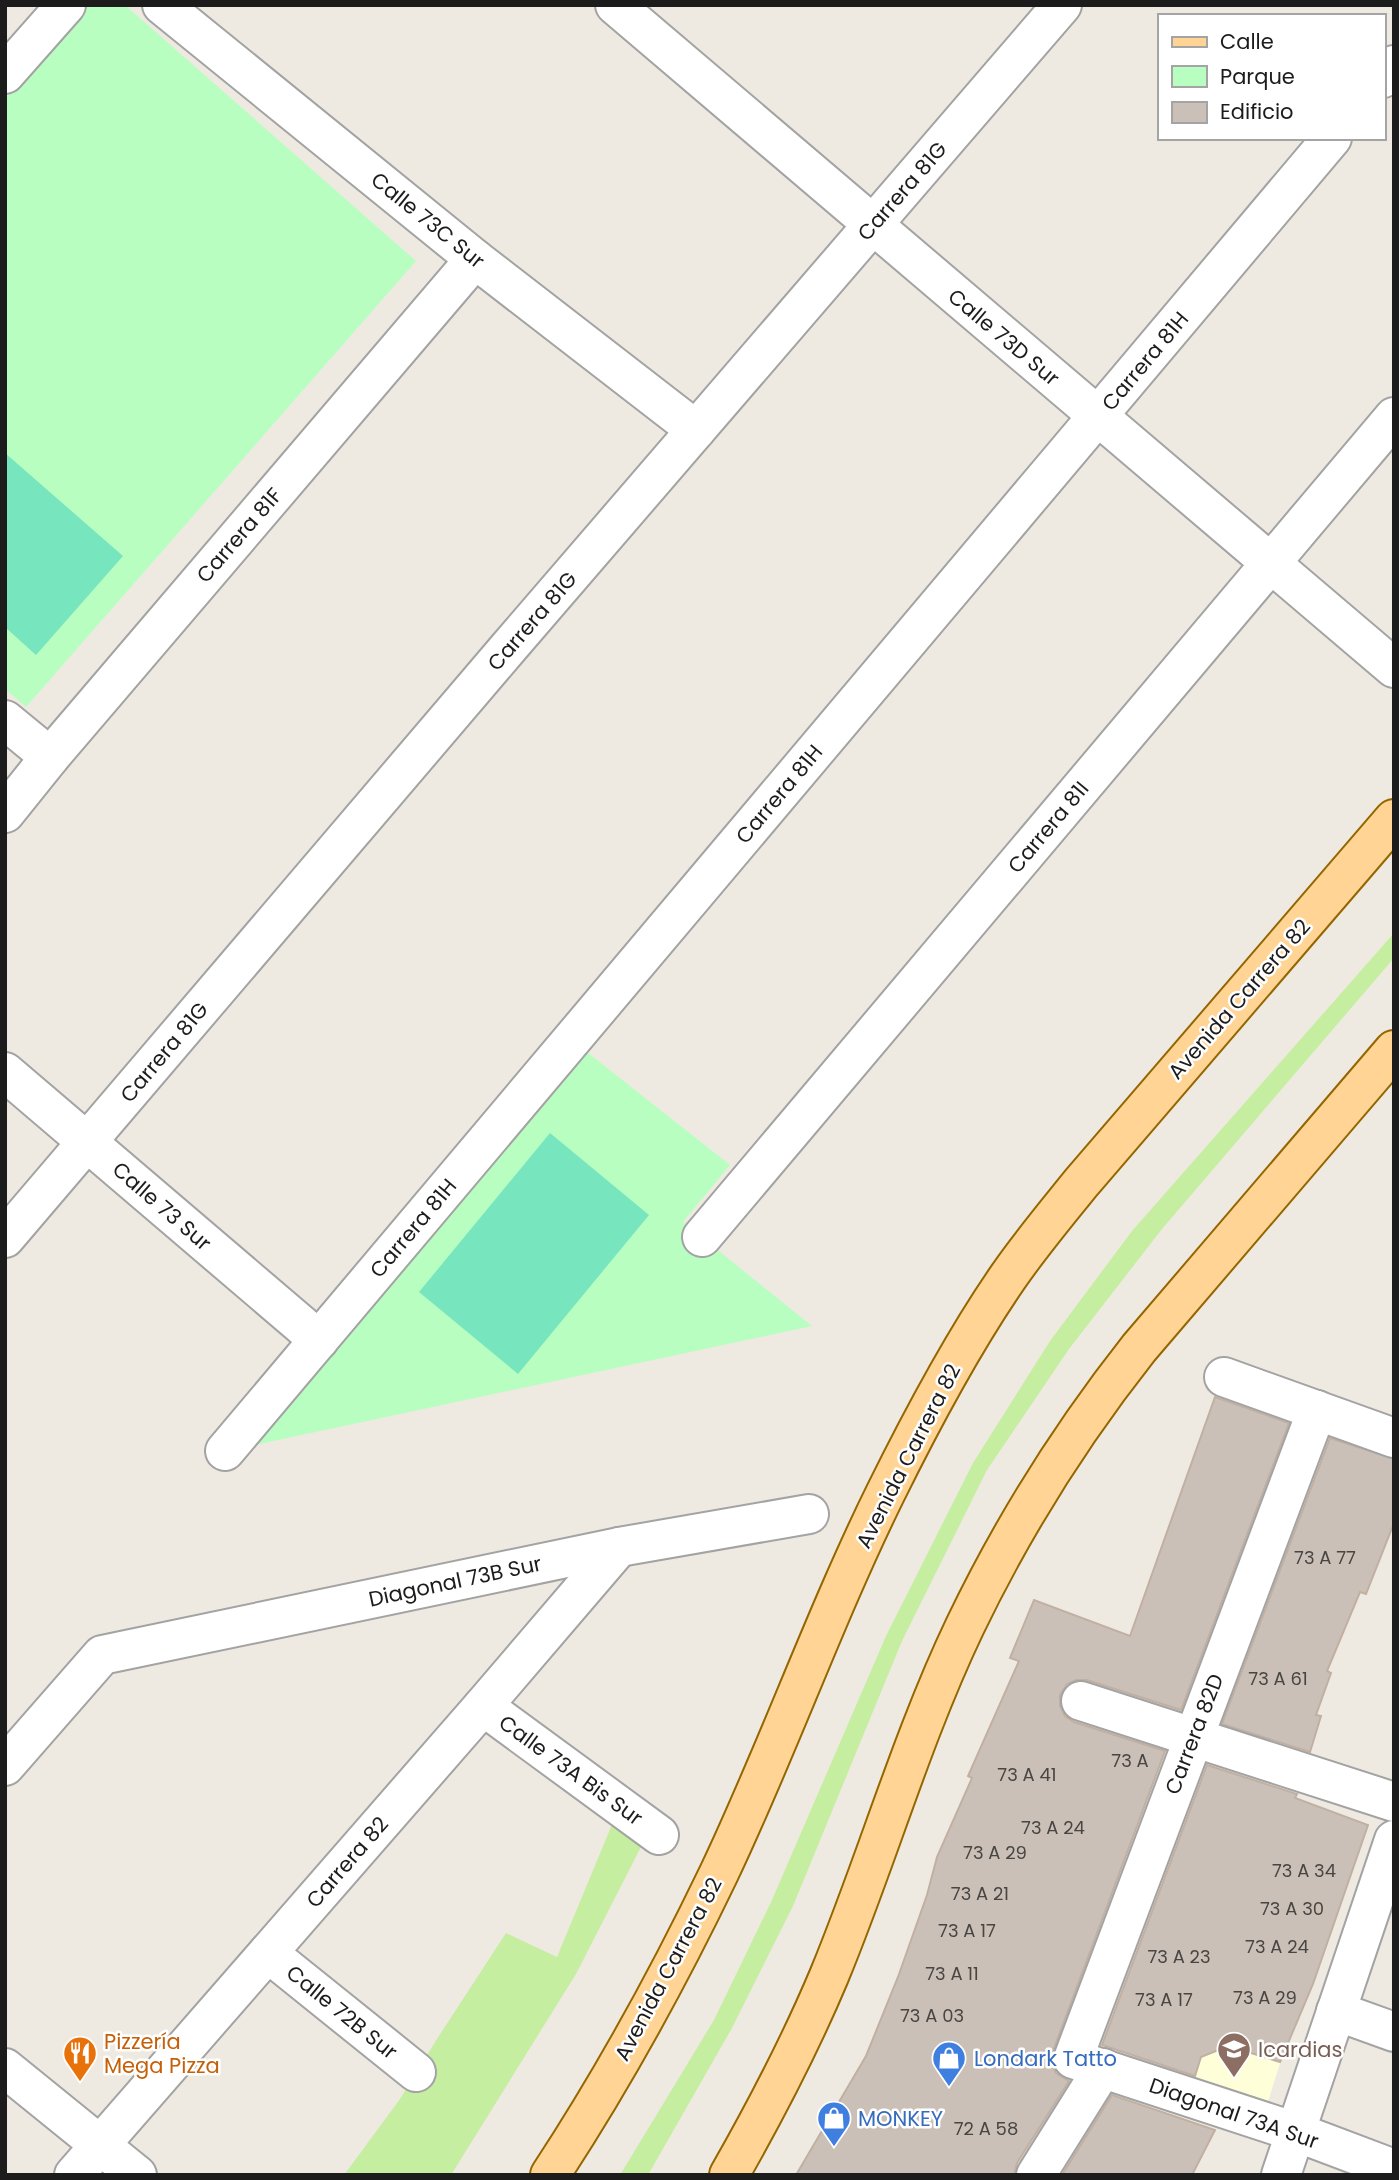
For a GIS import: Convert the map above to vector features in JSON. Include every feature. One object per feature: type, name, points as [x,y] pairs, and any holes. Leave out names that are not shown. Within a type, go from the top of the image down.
[{"type":"main road","name":"Avenida Carrera 82","points":[[550,2175],[629,2045],[686,1938],[737,1832],[885,1495],[963,1350],[1007,1279],[1081,1183],[1394,819]]},
{"type":"main road","points":[[729,2175],[811,2017],[830,1973],[913,1747],[964,1628],[1006,1544],[1064,1449],[1125,1366],[1394,1050]]},
{"type":"street","points":[[5,74],[66,5]]},
{"type":"street","name":"Calle 73C Sur","points":[[162,5],[475,259],[696,430]]},
{"type":"street","name":"Calle 73D Sur","points":[[615,5],[1394,668]]},
{"type":"street","name":"Carrera 81G","points":[[5,1238],[873,225],[1049,10]]},
{"type":"street","name":"Carrera 81H","points":[[225,1451],[1330,140]]},
{"type":"street","name":"Carrera 81F","points":[[5,813],[475,259]]},
{"type":"street","name":"Carrera 81I","points":[[702,1237],[1394,417]]},
{"type":"street","points":[[5,720],[50,757]]},
{"type":"street","name":"Calle 73 Sur","points":[[5,1072],[319,1340]]},
{"type":"street","points":[[1224,1377],[1394,1438]]},
{"type":"street","name":"Carrera 82D","points":[[1035,2175],[1088,2064],[1193,1738],[1317,1410]]},
{"type":"street","name":"Diagonal 73B Sur","points":[[5,1766],[102,1655],[618,1547],[809,1514]]},
{"type":"street","name":"Carrera 82","points":[[74,2175],[618,1547]]},
{"type":"street","points":[[1081,1701],[1394,1802]]},
{"type":"street","name":"Calle 73A Bis Sur","points":[[483,1706],[659,1835]]},
{"type":"street","points":[[1281,2175],[1394,1840]]},
{"type":"street","name":"Calle 72B Sur","points":[[268,1953],[416,2072]]},
{"type":"street","points":[[1336,2011],[1394,2032]]},
{"type":"street","name":"Diagonal 73A Sur","points":[[1088,2064],[1296,2132],[1394,2169]]},
{"type":"street","points":[[5,2068],[137,2175]]},
{"type":"shaded area","name":"Icardias","points":[[1208,2039],[1280,2063],[1263,2118],[1188,2096]]},
{"type":"green space","points":[[88,5],[125,5],[416,261],[26,707],[5,689],[5,99]]},
{"type":"green space","points":[[5,453],[123,556],[36,655],[5,627]]},
{"type":"green space","points":[[1394,933],[1394,958],[1162,1229],[1069,1349],[987,1470],[902,1641],[793,1906],[732,2028],[648,2175],[620,2175],[714,2020],[772,1900],[886,1636],[973,1463],[1050,1341],[1132,1231]]},
{"type":"green space","points":[[587,1052],[730,1165],[683,1222],[812,1326],[255,1445]]},
{"type":"green space","points":[[550,1133],[649,1215],[518,1374],[419,1292]]},
{"type":"green space","points":[[613,1822],[641,1847],[576,1974],[451,2175],[344,2175],[400,2099],[506,1933],[557,1957]]},
{"type":"building","points":[[1215,1397],[1289,1423],[1181,1710],[1087,1680],[1076,1680],[1067,1684],[1060,1695],[1060,1706],[1065,1716],[1074,1722],[1165,1751],[1053,2051],[1051,2062],[1056,2073],[1069,2081],[1017,2163],[1014,2175],[796,2175],[866,2056],[898,1977],[927,1895],[937,1857],[972,1778],[968,1776],[1019,1661],[1010,1658],[1034,1600],[1130,1636]]},
{"type":"building","points":[[1330,1438],[1394,1459],[1394,1523],[1366,1594],[1360,1592],[1327,1671],[1331,1673],[1316,1715],[1321,1716],[1310,1752],[1222,1724]]},
{"type":"building","points":[[1207,1765],[1297,1794],[1295,1798],[1368,1825],[1313,1984],[1280,2062],[1228,2046],[1201,2057],[1195,2076],[1102,2045]]},
{"type":"building","points":[[1112,2095],[1215,2130],[1192,2175],[1062,2175]]},
{"type":"place","name":"Icardias","points":[[1234,2079]]},
{"type":"place","name":"Pizzería Mega Pizza","points":[[80,2083]]},
{"type":"place","name":"Londark Tatto","points":[[949,2088]]},
{"type":"place","name":"MONKEY","points":[[834,2148]]}]
